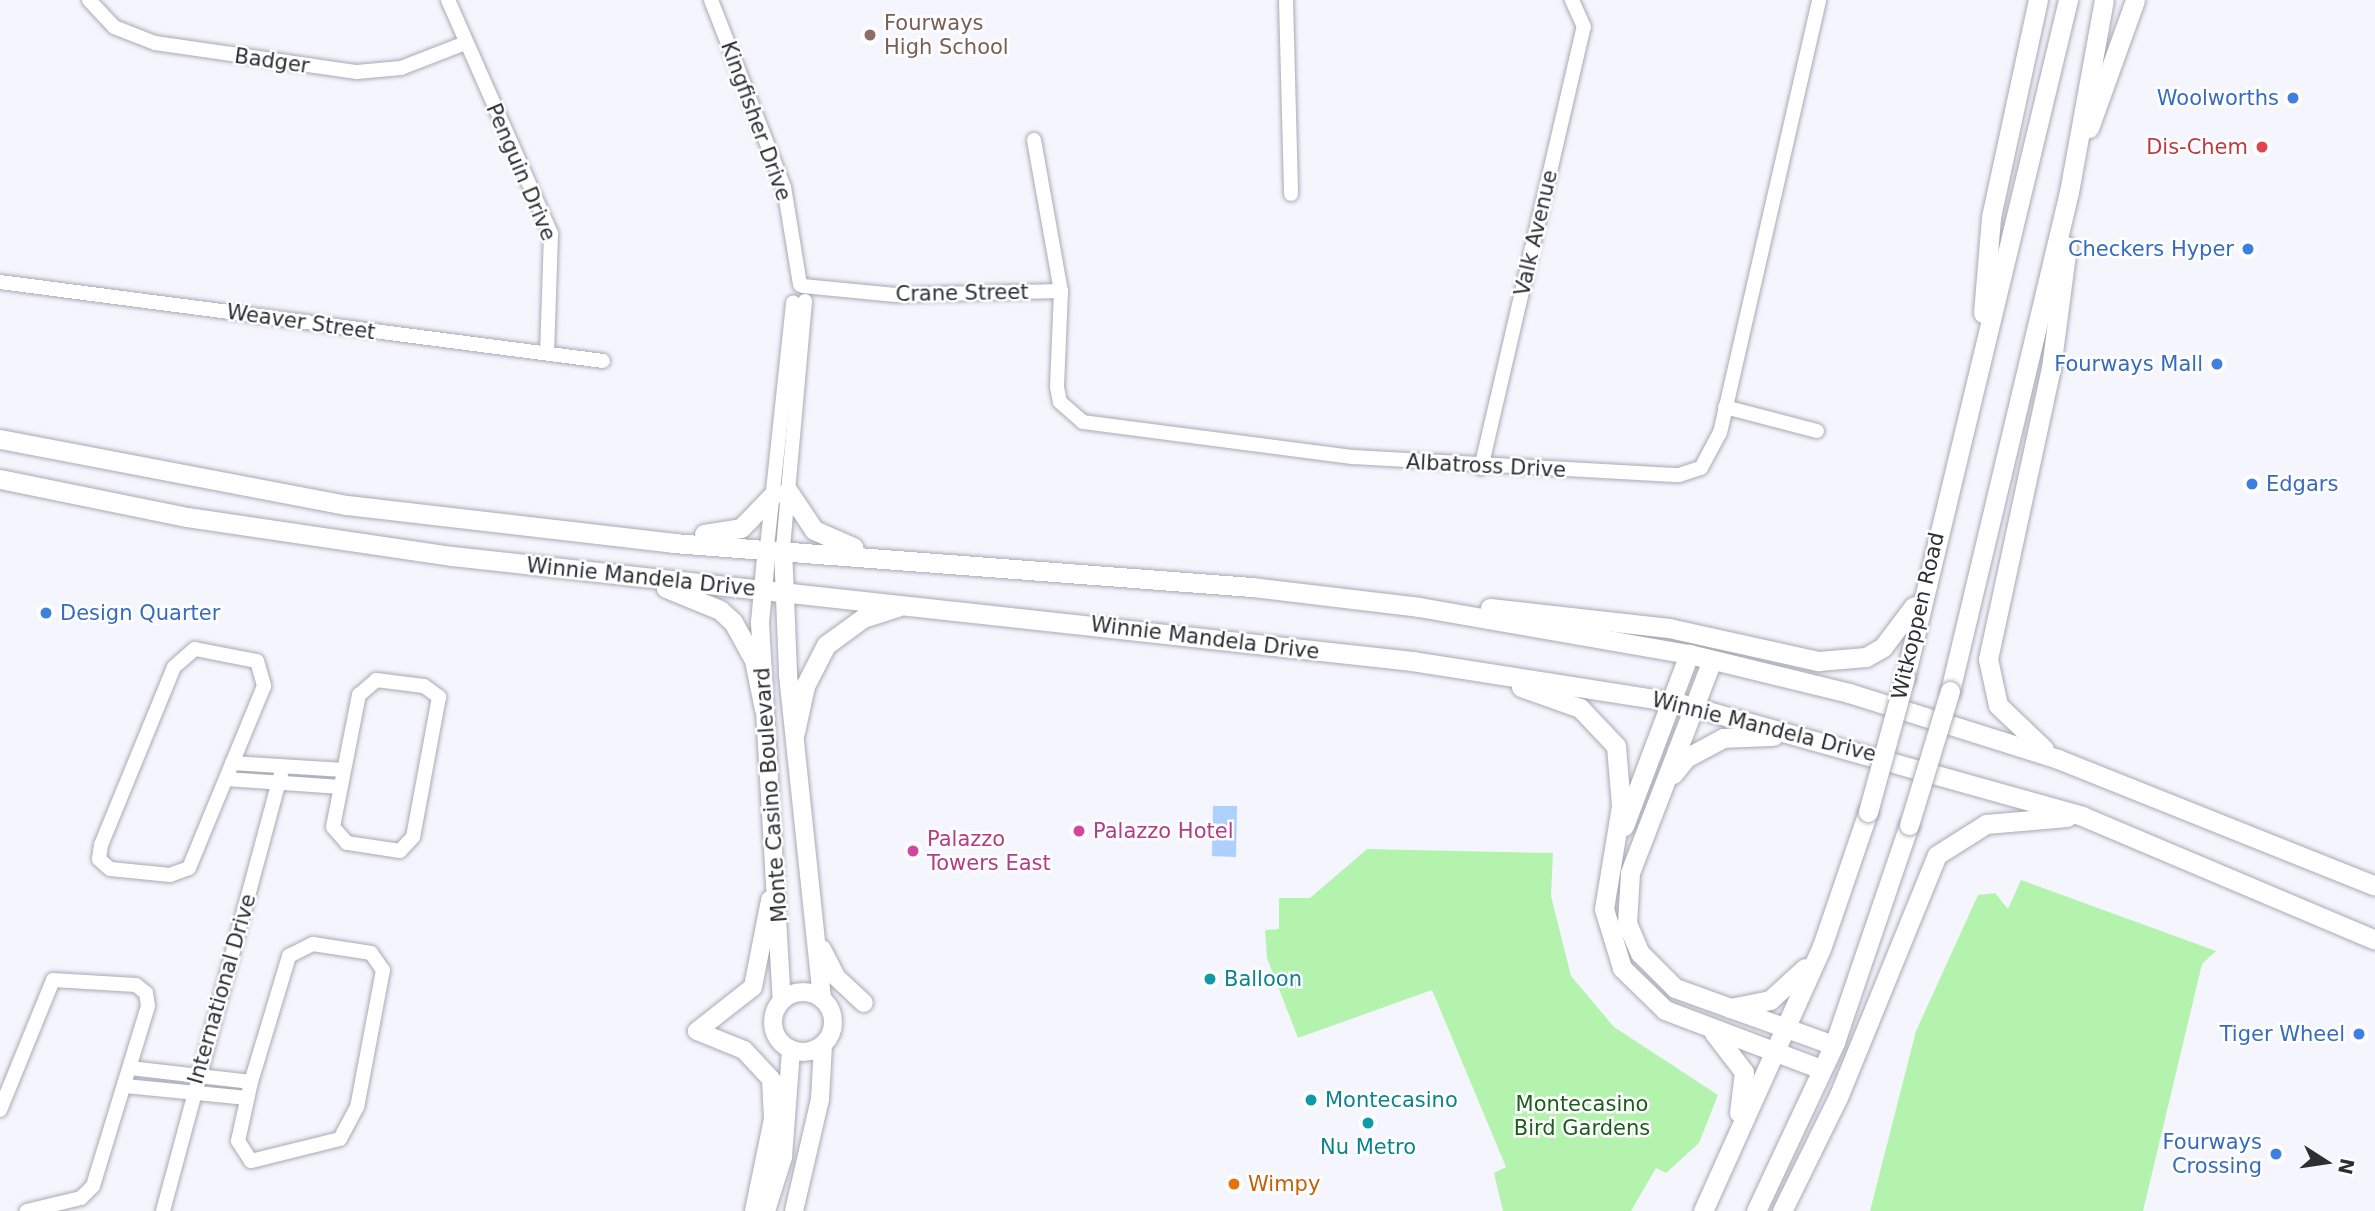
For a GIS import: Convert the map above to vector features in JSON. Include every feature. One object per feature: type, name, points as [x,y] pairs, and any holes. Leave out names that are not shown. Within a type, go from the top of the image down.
[{"type":"main road","points":[[1985,331],[1989,229],[2038,0]]},
{"type":"main road","name":"Witkoppen Road","points":[[1703,1211],[1725,1172],[1774,1049],[1822,947],[1868,812],[1905,677],[1985,331],[2068,0]]},
{"type":"main road","points":[[1756,1211],[1833,1045],[1909,825],[1950,691],[2069,192],[2104,0]]},
{"type":"main road","points":[[2077,153],[2135,0]]},
{"type":"main road","points":[[2058,759],[2006,717],[1988,659],[2050,368],[2069,192]]},
{"type":"main road","name":"Winnie Mandela Drive","points":[[0,439],[347,505],[673,542],[888,557],[1419,607],[1689,654],[1849,693],[2058,759],[2346,872],[2375,886]]},
{"type":"main road","name":"Winnie Mandela Drive","points":[[0,479],[187,517],[615,577],[908,605],[1412,661],[1675,702],[1809,737],[2082,816],[2375,940]]},
{"type":"main road","points":[[673,542],[741,528],[780,493],[814,530],[888,557]]},
{"type":"main road","points":[[1419,607],[1587,615],[1806,659],[1846,661],[1883,647],[1902,629],[1936,542]]},
{"type":"main road","points":[[615,577],[720,610],[744,638],[764,709]]},
{"type":"main road","points":[[795,732],[805,686],[826,645],[863,618],[908,605]]},
{"type":"main road","points":[[1613,853],[1675,702],[1689,654]]},
{"type":"main road","points":[[1712,660],[1697,707],[1661,788],[1630,873],[1627,923],[1656,973],[1722,1009],[1833,1045]]},
{"type":"main road","points":[[1412,661],[1556,696],[1594,717],[1616,746],[1621,769],[1605,926],[1622,968],[1665,1010],[1821,1069]]},
{"type":"main road","points":[[1661,788],[1686,758],[1723,738],[1809,737]]},
{"type":"main road","points":[[1782,1211],[1839,1095],[1937,855],[1986,824],[2082,816]]},
{"type":"main road","points":[[2346,872],[2375,879]]},
{"type":"main road","points":[[1722,1009],[1770,1000],[1822,947]]},
{"type":"main road","points":[[1706,1026],[1731,1049],[1744,1072],[1725,1172]]},
{"type":"street","name":"Badger","points":[[89,0],[114,27],[155,43],[357,72],[401,68],[465,43]]},
{"type":"street","name":"Penguin Drive","points":[[448,0],[551,234],[547,353]]},
{"type":"street","name":"Kingfisher Drive","points":[[711,0],[785,187],[801,295],[788,414],[775,459],[780,493]]},
{"type":"street","points":[[1286,0],[1291,194]]},
{"type":"street","name":"Valk Avenue","points":[[1481,468],[1584,27],[1572,0]]},
{"type":"street","name":"Albatross Drive","points":[[1034,141],[1061,291],[1056,387],[1060,402],[1083,422],[1481,468],[1679,475],[1701,468],[1712,455],[1819,0]]},
{"type":"street","name":"Weaver Street","points":[[0,282],[603,361]]},
{"type":"street","name":"Crane Street","points":[[801,295],[1061,291]]},
{"type":"street","points":[[1725,407],[1817,431]]},
{"type":"street","name":"Kingfisher Drive","points":[[775,548],[780,493],[791,460],[788,414]]},
{"type":"street","points":[[775,459],[791,460]]},
{"type":"street","name":"Monte Casino Boulevard","points":[[775,548],[761,590],[764,709],[775,851],[782,1000]]},
{"type":"street","name":"Monte Casino Boulevard","points":[[775,548],[784,592],[822,998]]},
{"type":"street","points":[[188,651],[252,659],[264,668],[264,686],[226,779],[184,872],[103,865],[101,845],[174,667],[188,651]]},
{"type":"street","points":[[412,683],[437,692],[439,716],[407,848],[369,849],[340,839],[333,827],[341,788],[359,695],[369,684],[412,683]]},
{"type":"street","points":[[232,763],[344,770]]},
{"type":"street","name":"International Drive","points":[[163,1211],[197,1076],[284,767]]},
{"type":"street","points":[[226,779],[341,788]]},
{"type":"street","points":[[754,1211],[773,1119],[771,1079],[744,1050],[697,1031],[753,987],[763,962],[775,851]]},
{"type":"street","points":[[813,919],[832,971],[864,1003]]},
{"type":"street","points":[[313,944],[377,956],[383,983],[347,1132],[294,1154],[251,1161],[238,1141],[247,1098],[289,956],[313,944]]},
{"type":"street","points":[[0,1110],[57,978],[135,985],[146,993],[125,1086],[89,1193],[27,1211]]},
{"type":"street","points":[[766,1211],[783,1157],[791,1050],[774,1029],[782,1000],[805,991],[822,998],[834,1018],[823,1045],[820,1099],[794,1211]]},
{"type":"street","points":[[791,1050],[823,1045]]},
{"type":"street","points":[[130,1068],[251,1082]]},
{"type":"street","points":[[125,1086],[247,1098]]},
{"type":"green space","name":"Montecasino Bird Gardens","points":[[1367,849],[1553,853],[1551,896],[1571,976],[1614,1027],[1718,1095],[1699,1143],[1666,1173],[1656,1168],[1631,1211],[1503,1211],[1494,1173],[1506,1167],[1432,990],[1298,1038],[1267,958],[1265,930],[1279,929],[1279,898],[1310,898]]},
{"type":"green space","points":[[2021,880],[2216,951],[2202,964],[2143,1211],[1870,1211],[1916,1031],[1978,895],[1995,893],[2008,909]]},
{"type":"water","points":[[1213,806],[1237,806],[1236,857],[1212,856]]},
{"type":"place","name":"Fourways High School","points":[[870,35]]},
{"type":"place","name":"Woolworths","points":[[2293,98]]},
{"type":"place","name":"Dis-Chem","points":[[2262,147]]},
{"type":"place","name":"Checkers Hyper","points":[[2248,249]]},
{"type":"place","name":"Fourways Mall","points":[[2217,364]]},
{"type":"place","name":"Edgars","points":[[2252,484]]},
{"type":"place","name":"Design Quarter","points":[[46,613]]},
{"type":"place","name":"Palazzo Hotel","points":[[1079,831]]},
{"type":"place","name":"Palazzo Towers East","points":[[913,851]]},
{"type":"place","name":"Balloon","points":[[1210,979]]},
{"type":"place","name":"Tiger Wheel","points":[[2359,1034]]},
{"type":"place","name":"Montecasino","points":[[1311,1100]]},
{"type":"place","name":"Nu Metro","points":[[1368,1123]]},
{"type":"place","name":"Fourways Crossing","points":[[2276,1154]]},
{"type":"place","name":"Wimpy","points":[[1234,1184]]}]
